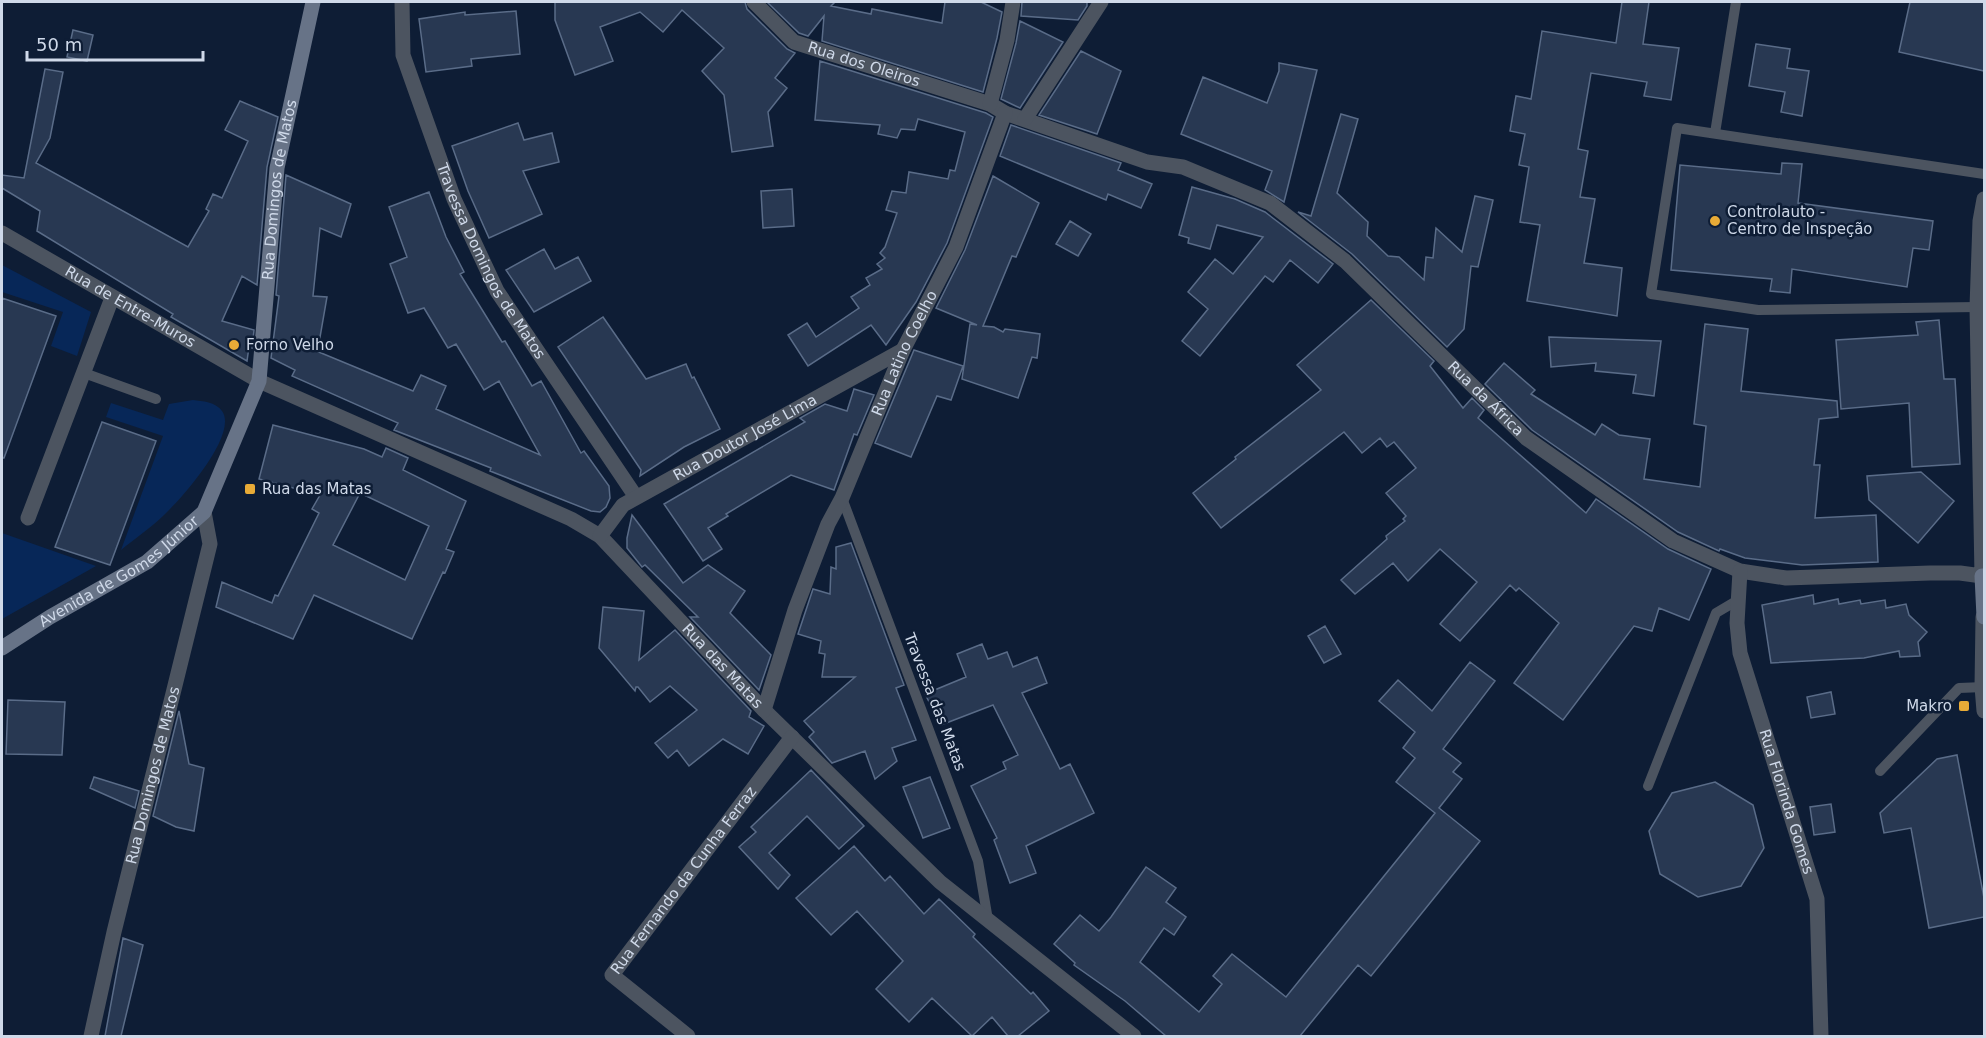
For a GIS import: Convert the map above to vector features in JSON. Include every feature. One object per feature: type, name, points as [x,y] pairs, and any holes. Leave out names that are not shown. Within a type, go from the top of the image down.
[{"type":"main road","name":"Rua Domingos de Matos","points":[[259,381],[277,168],[313,2]]},
{"type":"main road","name":"Avenida de Gomes Júnior","points":[[2,648],[50,617],[147,562],[204,512],[259,381]]},
{"type":"main road","points":[[1983,576],[1984,617]]},
{"type":"street","name":"Travessa Domingos de Matos","points":[[402,2],[403,55],[454,199],[497,291],[636,497]]},
{"type":"street","name":"Rua dos Oleiros","points":[[753,2],[794,42],[990,104]]},
{"type":"street","points":[[1005,113],[990,104],[1007,40],[1013,2]]},
{"type":"street","points":[[1025,119],[1101,2]]},
{"type":"street","name":"Rua da África","points":[[1005,113],[1147,162],[1183,167],[1270,204],[1345,261],[1526,438],[1673,541],[1740,571],[1786,578],[1930,573],[1983,576]]},
{"type":"street","name":"Rua Latino Coelho","points":[[764,710],[803,589],[828,524],[842,498],[903,350],[956,247],[1005,113]]},
{"type":"street","points":[[1983,576],[1977,307],[1982,246],[1980,221],[1984,199]]},
{"type":"street","name":"Rua de Entre-Muros","points":[[2,233],[259,381]]},
{"type":"street","points":[[28,518],[112,298]]},
{"type":"street","name":"Rua Doutor José Lima","points":[[600,536],[623,505],[636,497],[903,350]]},
{"type":"street","name":"Rua das Matas","points":[[259,381],[571,519],[600,536],[764,710],[940,882],[1134,1036]]},
{"type":"street","name":"Rua Domingos de Matos","points":[[91,1036],[114,932],[210,544],[204,512]]},
{"type":"street","name":"Rua Florinda Gomes","points":[[1740,571],[1737,623],[1740,653],[1817,899],[1821,1036]]},
{"type":"street","points":[[1984,617],[1984,711]]},
{"type":"street","name":"Rua Fernando da Cunha Ferraz","points":[[688,1036],[612,975],[792,737]]},
{"type":"lane","points":[[1714,133],[1736,2]]},
{"type":"lane","points":[[1977,307],[1758,310],[1651,294],[1677,128],[1984,174]]},
{"type":"lane","points":[[84,373],[156,399]]},
{"type":"lane","name":"Travessa das Matas","points":[[842,498],[978,861],[988,920]]},
{"type":"lane","points":[[1648,786],[1716,613],[1738,600]]},
{"type":"lane","points":[[1880,771],[1959,688],[1983,687]]},
{"type":"shaded area","points":[[2,265],[91,312],[77,356],[51,346],[63,312],[2,292]]},
{"type":"shaded area","points":[[193,400],[213,404],[222,411],[225,421],[217,447],[198,477],[177,501],[159,520],[121,550],[163,436],[106,417],[111,403],[163,420],[169,404]]},
{"type":"shaded area","points":[[2,533],[96,566],[2,619]]},
{"type":"building","points":[[555,2],[745,2],[747,9],[787,49],[795,53],[775,78],[787,88],[768,112],[773,146],[732,152],[724,95],[702,71],[724,48],[682,10],[663,32],[640,12],[600,27],[613,61],[575,75],[555,20]]},
{"type":"building","points":[[767,2],[835,2],[831,6],[871,14],[872,9],[942,23],[945,2],[981,2],[1002,12],[983,92],[822,41],[824,16],[808,36],[799,33]]},
{"type":"building","points":[[1022,2],[1087,2],[1087,6],[1078,20],[1021,16]]},
{"type":"building","points":[[1622,2],[1649,2],[1643,44],[1679,48],[1671,100],[1644,96],[1647,82],[1591,73],[1578,149],[1588,151],[1580,197],[1595,199],[1584,263],[1622,268],[1617,316],[1527,301],[1540,225],[1520,222],[1529,167],[1519,165],[1525,134],[1510,131],[1516,96],[1531,99],[1542,31],[1616,43]]},
{"type":"building","points":[[1910,2],[1984,2],[1984,71],[1899,52]]},
{"type":"building","points":[[516,11],[520,54],[471,59],[472,66],[426,72],[419,19],[465,12],[465,15]]},
{"type":"building","points":[[1020,21],[1063,42],[1020,108],[1001,99]]},
{"type":"building","points":[[73,30],[93,35],[87,61],[67,57]]},
{"type":"building","points":[[1756,44],[1790,49],[1787,68],[1809,71],[1802,116],[1781,112],[1785,92],[1749,86]]},
{"type":"building","points":[[1081,51],[1121,71],[1097,134],[1039,115]]},
{"type":"building","points":[[820,61],[993,117],[947,243],[916,302],[886,345],[871,325],[808,366],[788,335],[807,323],[816,337],[859,308],[851,297],[870,285],[866,278],[882,269],[877,264],[885,258],[880,253],[885,247],[897,213],[886,210],[892,191],[906,193],[909,172],[948,179],[950,170],[955,171],[965,132],[918,119],[915,130],[901,129],[897,138],[878,134],[880,125],[815,120]]},
{"type":"building","points":[[1279,63],[1317,70],[1284,202],[1265,190],[1272,171],[1181,134],[1203,77],[1267,103],[1279,71]]},
{"type":"building","points":[[45,69],[63,72],[50,138],[36,163],[188,247],[209,211],[206,209],[213,194],[222,198],[248,141],[225,130],[240,101],[278,117],[267,167],[257,285],[242,276],[222,321],[254,330],[252,348],[249,347],[247,361],[171,317],[173,314],[37,231],[40,211],[2,188],[2,175],[24,178]]},
{"type":"building","points":[[1341,114],[1358,119],[1337,193],[1368,222],[1367,236],[1388,256],[1399,257],[1424,280],[1426,257],[1433,258],[1436,228],[1462,252],[1475,196],[1493,200],[1478,267],[1471,266],[1464,329],[1447,347],[1352,254],[1298,212],[1311,216]]},
{"type":"building","points":[[518,123],[524,140],[552,133],[559,162],[523,171],[542,214],[489,238],[468,191],[452,146]]},
{"type":"building","points":[[1011,125],[1121,163],[1118,170],[1152,184],[1141,208],[1108,194],[1106,200],[1000,156]]},
{"type":"building","points":[[1782,163],[1802,164],[1798,203],[1933,221],[1929,250],[1913,248],[1907,287],[1792,269],[1790,293],[1770,291],[1772,279],[1671,270],[1680,165],[1781,174]]},
{"type":"building","points":[[286,175],[351,204],[341,237],[320,228],[313,296],[327,297],[319,343],[297,343],[413,391],[421,375],[446,386],[436,409],[540,455],[499,381],[484,390],[456,344],[448,348],[424,308],[408,313],[390,264],[407,257],[389,207],[429,192],[446,237],[464,272],[460,274],[532,386],[541,381],[581,453],[584,451],[609,486],[610,498],[606,507],[600,512],[591,511],[394,430],[398,423],[292,376],[295,370],[271,358],[279,296],[276,295]]},
{"type":"building","points":[[993,176],[1039,203],[1016,257],[1012,256],[983,326],[994,327],[1003,332],[1005,329],[1040,334],[1037,358],[1032,357],[1018,398],[962,379],[970,324],[977,325],[936,308],[965,250]]},
{"type":"building","points":[[1192,187],[1235,199],[1265,212],[1333,264],[1318,283],[1290,260],[1273,282],[1265,276],[1200,356],[1182,341],[1208,309],[1188,292],[1215,259],[1233,274],[1263,237],[1217,225],[1210,249],[1188,243],[1189,238],[1179,235]]},
{"type":"building","points":[[792,189],[794,226],[763,228],[761,191]]},
{"type":"building","points":[[1070,221],[1091,234],[1078,256],[1056,244]]},
{"type":"building","points":[[544,249],[555,269],[578,257],[591,281],[534,312],[506,270]]},
{"type":"building","points":[[2,298],[56,316],[4,458],[2,458]]},
{"type":"building","points":[[1371,300],[1434,361],[1430,366],[1463,408],[1472,398],[1484,410],[1478,418],[1586,513],[1596,499],[1668,549],[1711,569],[1689,620],[1659,608],[1652,631],[1634,626],[1563,720],[1514,683],[1559,623],[1519,588],[1516,591],[1510,585],[1460,641],[1440,624],[1477,582],[1440,549],[1408,581],[1393,563],[1355,594],[1341,580],[1387,539],[1386,536],[1405,521],[1403,519],[1406,516],[1386,493],[1416,468],[1394,442],[1387,447],[1380,438],[1362,453],[1344,432],[1221,528],[1193,493],[1321,390],[1297,365]]},
{"type":"building","points":[[603,317],[646,379],[686,364],[720,429],[684,447],[640,476],[641,470],[558,347]]},
{"type":"building","points":[[1939,320],[1944,379],[1955,379],[1960,464],[1912,467],[1909,403],[1841,409],[1836,340],[1918,335],[1916,322]]},
{"type":"building","points":[[1705,324],[1748,329],[1741,391],[1837,401],[1838,417],[1819,419],[1814,465],[1820,465],[1815,518],[1876,515],[1878,562],[1802,565],[1745,558],[1720,549],[1719,551],[1678,532],[1532,430],[1485,384],[1504,363],[1535,390],[1531,394],[1595,435],[1602,424],[1619,435],[1650,439],[1644,479],[1700,487],[1706,426],[1694,424]]},
{"type":"building","points":[[1549,337],[1661,341],[1654,396],[1633,393],[1636,375],[1595,371],[1596,363],[1551,367]]},
{"type":"building","points":[[914,350],[963,366],[951,400],[937,396],[911,457],[875,443]]},
{"type":"building","points":[[854,389],[874,395],[857,435],[854,434],[834,490],[791,475],[726,514],[728,516],[708,528],[722,549],[703,561],[664,504],[805,422],[800,418],[825,404],[847,411]]},
{"type":"building","points":[[102,422],[156,441],[110,565],[55,547]]},
{"type":"building","points":[[273,425],[364,449],[382,457],[386,448],[408,458],[403,470],[466,501],[446,549],[454,552],[412,639],[314,595],[293,639],[216,607],[222,582],[272,603],[275,595],[278,596],[319,513],[312,509],[320,495],[259,479]],"holes":[[[360,493],[429,526],[405,580],[333,545]]]},
{"type":"building","points":[[1921,472],[1954,501],[1918,543],[1869,500],[1867,476]]},
{"type":"building","points":[[632,515],[683,583],[708,565],[745,591],[730,613],[771,655],[759,690],[690,617],[698,617],[645,565],[642,567],[627,548]]},
{"type":"building","points":[[851,543],[904,685],[896,688],[916,740],[892,748],[897,761],[875,779],[865,751],[832,763],[809,737],[814,732],[804,721],[855,677],[822,677],[825,654],[819,653],[821,641],[798,634],[813,589],[830,594],[831,567],[836,569],[836,547]]},
{"type":"building","points":[[1813,595],[1814,604],[1838,599],[1839,604],[1860,600],[1861,604],[1885,600],[1886,608],[1906,604],[1909,615],[1927,632],[1918,642],[1920,656],[1900,657],[1899,651],[1864,658],[1771,663],[1762,605]]},
{"type":"building","points":[[603,607],[644,611],[639,660],[675,630],[751,711],[749,717],[764,726],[748,754],[723,739],[689,766],[677,750],[668,758],[655,743],[697,710],[670,686],[650,702],[638,687],[635,691],[599,648]]},
{"type":"building","points":[[1325,626],[1341,654],[1324,663],[1308,636]]},
{"type":"building","points":[[982,644],[988,659],[1007,652],[1013,667],[1037,657],[1047,683],[1022,693],[1060,769],[1070,764],[1094,813],[1026,846],[1036,873],[1010,883],[994,840],[997,838],[971,786],[1006,769],[1003,762],[1018,755],[993,705],[941,725],[925,694],[966,677],[957,654]]},
{"type":"building","points":[[1470,662],[1495,681],[1443,749],[1461,763],[1453,772],[1462,779],[1439,808],[1480,841],[1371,976],[1358,965],[1300,1036],[1166,1036],[1125,1001],[1074,965],[1075,963],[1054,944],[1080,915],[1099,931],[1146,867],[1176,888],[1166,902],[1186,917],[1174,935],[1164,928],[1140,962],[1199,1012],[1222,984],[1213,976],[1232,954],[1286,997],[1435,813],[1396,782],[1415,758],[1403,748],[1415,732],[1379,701],[1398,680],[1432,711]]},
{"type":"building","points":[[1831,692],[1835,714],[1811,718],[1807,697]]},
{"type":"building","points":[[8,700],[65,702],[62,755],[6,754]]},
{"type":"building","points":[[179,711],[189,764],[204,768],[194,831],[176,827],[153,816]]},
{"type":"building","points":[[1957,755],[1984,898],[1984,917],[1929,928],[1911,828],[1884,833],[1880,813],[1937,759]]},
{"type":"building","points":[[811,770],[864,826],[839,849],[807,816],[769,853],[790,875],[778,889],[739,847],[756,832],[751,827]]},
{"type":"building","points":[[94,777],[139,791],[135,808],[90,788]]},
{"type":"building","points":[[930,777],[950,828],[923,838],[903,787]]},
{"type":"building","points":[[1715,782],[1753,805],[1764,848],[1741,886],[1698,897],[1660,874],[1649,831],[1672,793]]},
{"type":"building","points":[[1831,804],[1835,832],[1814,835],[1810,807]]},
{"type":"building","points":[[854,846],[885,881],[890,876],[924,914],[939,899],[975,934],[973,937],[1031,994],[1033,992],[1049,1011],[1018,1036],[1008,1036],[992,1017],[972,1036],[932,998],[909,1022],[876,989],[903,961],[857,911],[831,935],[796,898]]},
{"type":"building","points":[[123,938],[143,945],[121,1036],[105,1036]]},
{"type":"place","name":"Controlauto - Centro de Inspeção","points":[[1715,221]]},
{"type":"place","name":"Forno Velho","points":[[234,345]]},
{"type":"place","name":"Rua das Matas","points":[[250,489]]},
{"type":"place","name":"Makro","points":[[1964,706]]}]
